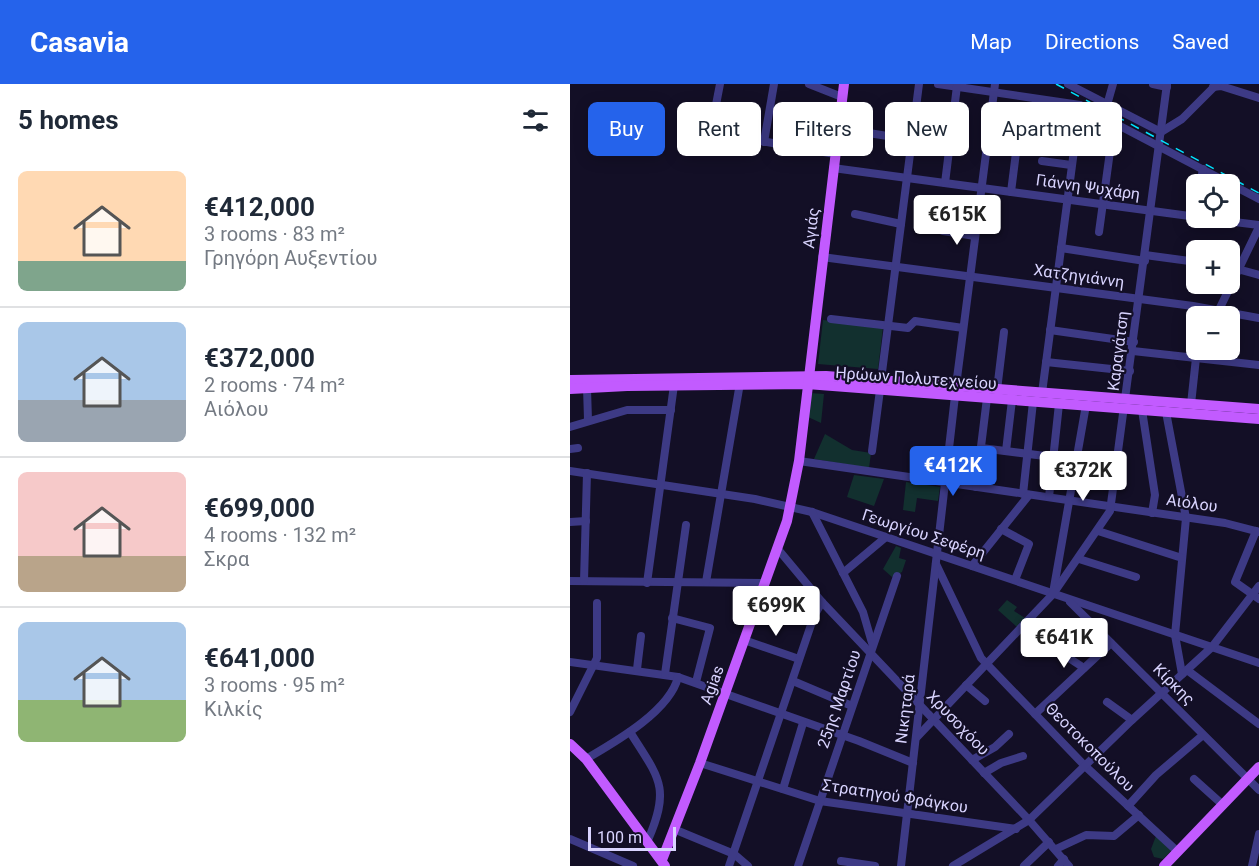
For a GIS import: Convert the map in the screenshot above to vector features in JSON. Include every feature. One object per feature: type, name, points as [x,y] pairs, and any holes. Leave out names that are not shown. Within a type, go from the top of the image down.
[{"type":"main road","name":"Αγιάς","points":[[841,102],[844,84]]},
{"type":"main road","name":"Αγιάς","points":[[807,380],[835,156]]},
{"type":"main road","name":"Ηρώων Πολυτεχνείου","points":[[570,380],[807,380],[955,391],[997,390],[1042,393],[1126,404],[1142,410],[1259,419]]},
{"type":"main road","name":"Ηρώων Πολυτεχνείου","points":[[570,389],[807,380]]},
{"type":"main road","name":"Agias","points":[[661,864],[676,830],[791,507],[799,461],[807,380]]},
{"type":"main road","name":"Ηρώων Πολυτεχνείου","points":[[955,391],[987,398],[1059,404],[1191,404],[1259,409]]},
{"type":"main road","points":[[570,744],[586,759],[648,840],[661,864]]},
{"type":"main road","points":[[1164,866],[1259,767]]},
{"type":"street","points":[[716,102],[720,84]]},
{"type":"street","points":[[764,142],[774,84]]},
{"type":"street","points":[[809,84],[842,97]]},
{"type":"street","points":[[917,102],[919,84]]},
{"type":"street","points":[[938,84],[995,87],[1066,102]]},
{"type":"street","points":[[1068,84],[1101,102]]},
{"type":"street","points":[[1108,102],[1113,84]]},
{"type":"street","points":[[1153,84],[1167,86]]},
{"type":"street","points":[[1122,112],[1161,132],[1182,119],[1214,85],[1259,98]]},
{"type":"street","points":[[945,183],[957,86]]},
{"type":"street","name":"Καραγάτση","points":[[917,737],[1053,594],[1098,531],[1111,506],[1167,86]]},
{"type":"street","name":"Νικηταρά","points":[[901,866],[921,706],[944,482],[995,87]]},
{"type":"street","points":[[1122,126],[1259,199]]},
{"type":"street","points":[[761,141],[773,144]]},
{"type":"street","points":[[872,451],[910,156]]},
{"type":"street","points":[[1011,192],[1016,156]]},
{"type":"street","points":[[1042,393],[1072,156]]},
{"type":"street","points":[[1099,232],[1109,156]]},
{"type":"street","points":[[1041,161],[1071,165]]},
{"type":"street","name":"Γιάννη Ψυχάρη","points":[[833,168],[1186,215]]},
{"type":"street","points":[[1202,174],[1203,169]]},
{"type":"street","points":[[855,214],[901,224]]},
{"type":"street","name":"Γιάννη Ψυχάρη","points":[[1240,223],[1259,226]]},
{"type":"street","points":[[1259,226],[1240,269],[1259,275]]},
{"type":"street","points":[[943,231],[975,236]]},
{"type":"street","points":[[1061,248],[1186,261]]},
{"type":"street","name":"Χατζηγιάννη","points":[[822,257],[1186,308]]},
{"type":"street","name":"Χατζηγιάννη","points":[[1240,316],[1259,318]]},
{"type":"street","points":[[831,319],[889,327],[908,328],[915,321],[963,328]]},
{"type":"street","points":[[1050,330],[1186,356]]},
{"type":"street","points":[[997,390],[1004,332]]},
{"type":"street","points":[[1191,404],[1196,360]]},
{"type":"street","points":[[1214,360],[1259,365]]},
{"type":"street","points":[[1046,362],[1130,371]]},
{"type":"street","points":[[706,582],[740,383]]},
{"type":"street","points":[[647,583],[674,385]]},
{"type":"street","points":[[587,388],[588,420]]},
{"type":"street","points":[[976,487],[987,398]]},
{"type":"street","points":[[1006,451],[1012,400]]},
{"type":"street","points":[[972,566],[1026,494],[1033,402]]},
{"type":"street","points":[[1049,498],[1059,404]]},
{"type":"street","points":[[1053,594],[1086,405]]},
{"type":"street","points":[[570,427],[588,420],[634,409],[671,410]]},
{"type":"street","points":[[1142,410],[1155,495],[1152,513]]},
{"type":"street","points":[[1166,412],[1186,518],[1175,635],[1185,672],[1259,724]]},
{"type":"street","points":[[981,448],[1053,457]]},
{"type":"street","name":"Αιόλου","points":[[799,461],[1111,506],[1258,532]]},
{"type":"street","name":"Γεωργίου Σεφέρη","points":[[570,471],[722,494],[812,512],[886,537],[937,559],[972,566],[1016,580],[1259,663]]},
{"type":"street","points":[[584,581],[587,474]]},
{"type":"street","points":[[812,512],[868,623],[871,650]]},
{"type":"street","points":[[570,522],[586,521]]},
{"type":"street","points":[[664,674],[686,525]]},
{"type":"street","points":[[1001,529],[1029,544],[1016,580]]},
{"type":"street","points":[[1098,531],[1182,558]]},
{"type":"street","points":[[1255,597],[1235,582],[1258,532]]},
{"type":"street","points":[[843,573],[886,537]]},
{"type":"street","name":"Χρυσοχόου","points":[[777,548],[822,602],[871,650],[1056,849],[1064,864]]},
{"type":"street","name":"Θεοτοκοπούλου","points":[[937,559],[978,654],[986,664],[1085,765],[1178,852]]},
{"type":"street","points":[[1079,559],[1136,577]]},
{"type":"street","name":"25ης Μαρτίου","points":[[798,866],[897,576]]},
{"type":"street","points":[[570,581],[764,583]]},
{"type":"street","points":[[958,865],[1029,820],[1132,720],[1212,647],[1255,597],[1259,586]]},
{"type":"street","name":"Κίρκης","points":[[1068,599],[1259,790]]},
{"type":"street","points":[[729,866],[814,616],[822,602]]},
{"type":"street","points":[[570,712],[593,664],[598,647],[597,603]]},
{"type":"street","points":[[672,618],[710,628],[696,682]]},
{"type":"street","points":[[1022,627],[1084,668]]},
{"type":"street","points":[[637,669],[641,636]]},
{"type":"street","points":[[744,640],[799,659]]},
{"type":"street","points":[[1035,714],[1111,643]]},
{"type":"street","points":[[570,662],[637,669],[696,682],[914,763]]},
{"type":"street","points":[[586,759],[630,732],[670,695],[678,677]]},
{"type":"street","points":[[793,681],[852,706]]},
{"type":"street","points":[[966,685],[985,701]]},
{"type":"street","points":[[1107,702],[1132,720]]},
{"type":"street","points":[[783,789],[803,723]]},
{"type":"street","points":[[630,732],[654,773],[661,790],[659,812],[648,840]]},
{"type":"street","points":[[972,760],[995,747],[1009,735]]},
{"type":"street","points":[[1128,806],[1156,775],[1203,735]]},
{"type":"street","points":[[984,773],[1001,763],[1023,756]]},
{"type":"street","name":"Στρατηγού Φράγκου","points":[[700,763],[820,801],[1007,830],[1018,829]]},
{"type":"street","points":[[1194,779],[1222,805]]},
{"type":"street","points":[[1056,849],[1086,835],[1114,836],[1138,815]]},
{"type":"street","points":[[676,830],[734,855],[748,866]]},
{"type":"street","points":[[1252,866],[1259,834]]},
{"type":"street","points":[[570,839],[633,866]]},
{"type":"street","points":[[1024,866],[1048,842]]},
{"type":"street","points":[[841,861],[875,866]]},
{"type":"green space","points":[[823,320],[883,327],[878,369],[818,364]]},
{"type":"green space","points":[[810,393],[824,394],[821,423],[808,417]]},
{"type":"green space","points":[[825,434],[852,450],[871,453],[869,468],[814,459]]},
{"type":"green space","points":[[854,475],[884,479],[874,506],[847,497]]},
{"type":"green space","points":[[906,482],[940,487],[938,501],[917,498],[915,512],[903,510]]},
{"type":"green space","points":[[896,546],[901,548],[899,558],[906,560],[902,572],[892,577],[883,569]]},
{"type":"green space","points":[[1007,600],[1017,607],[1014,611],[1025,618],[1017,627],[998,610]]},
{"type":"green space","points":[[1156,836],[1171,851],[1163,859],[1154,857],[1151,849]]},
{"type":"railway","points":[[1056,84],[1259,193]]}]
